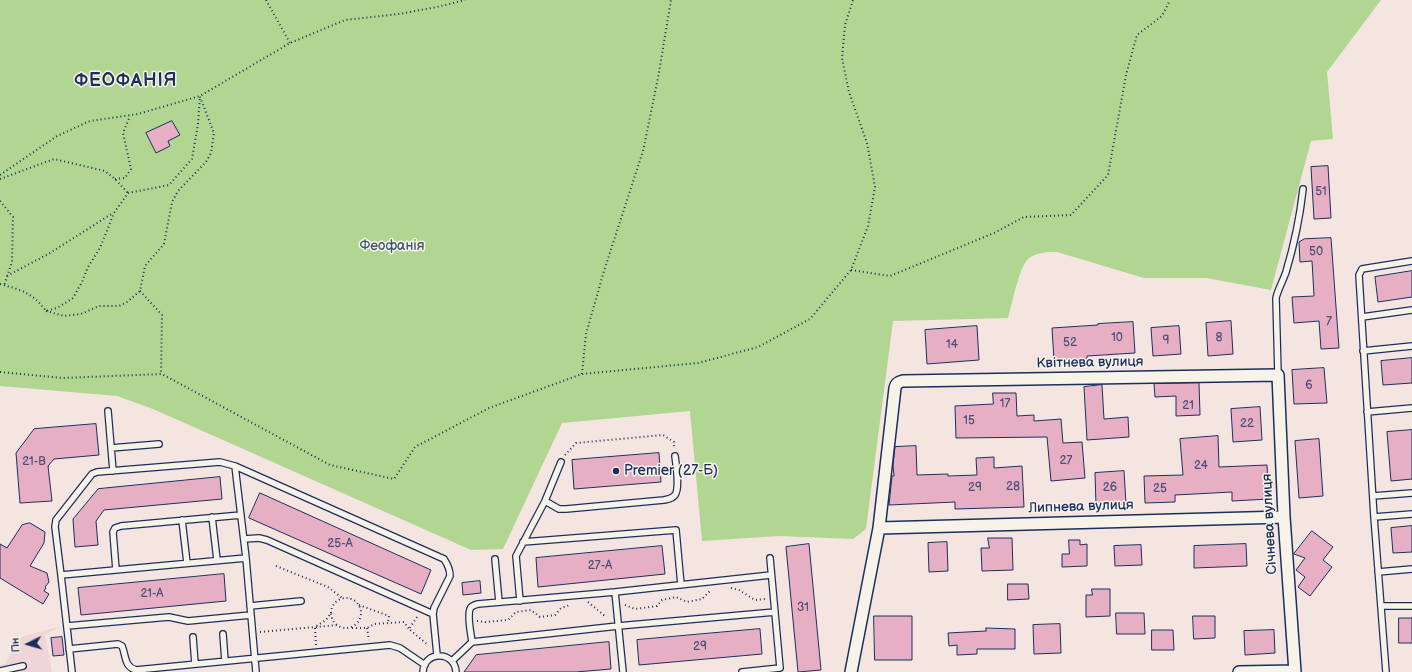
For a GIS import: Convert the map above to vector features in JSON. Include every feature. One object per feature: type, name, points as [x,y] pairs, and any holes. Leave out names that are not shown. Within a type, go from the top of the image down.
[{"type":"street","name":"Квітнева вулиця","points":[[879,528],[895,388],[896,384],[903,381],[1278,375]]},
{"type":"street","name":"Січнева вулиця","points":[[1278,375],[1284,517],[1295,671]]},
{"type":"street","name":"Липнева вулиця","points":[[879,528],[1284,517]]},
{"type":"street","points":[[851,672],[879,528]]},
{"type":"street","points":[[1239,672],[1295,671]]},
{"type":"lane","points":[[1278,375],[1276,298],[1278,288],[1285,275],[1294,246],[1303,189]]},
{"type":"lane","points":[[1386,672],[1374,517],[1359,275],[1362,269],[1412,261]]},
{"type":"lane","points":[[1362,317],[1412,310]]},
{"type":"lane","points":[[1363,350],[1412,346]]},
{"type":"lane","points":[[1367,412],[1412,408]]},
{"type":"lane","points":[[108,411],[113,471]]},
{"type":"lane","points":[[111,448],[159,444]]},
{"type":"lane","points":[[544,501],[559,508],[566,509],[664,500],[671,498],[677,493],[678,486],[675,456]]},
{"type":"lane","points":[[72,672],[55,527],[56,520],[92,474],[220,462],[235,466],[444,559],[448,565],[450,576],[434,608],[433,614],[437,656]]},
{"type":"lane","points":[[520,601],[516,556],[544,501],[561,462]]},
{"type":"lane","points":[[235,466],[246,558],[256,672]]},
{"type":"lane","points":[[1373,496],[1412,493]]},
{"type":"lane","points":[[1374,517],[1412,514]]},
{"type":"lane","points":[[116,570],[113,532],[115,528],[121,526],[241,515]]},
{"type":"lane","points":[[212,517],[217,560]]},
{"type":"lane","points":[[182,520],[187,563]]},
{"type":"lane","points":[[523,542],[676,530],[681,585]]},
{"type":"lane","points":[[244,539],[259,538],[267,540],[433,614]]},
{"type":"lane","points":[[61,575],[246,558]]},
{"type":"lane","points":[[742,672],[780,668],[770,558]]},
{"type":"lane","points":[[495,559],[499,602]]},
{"type":"lane","points":[[1378,572],[1412,569]]},
{"type":"lane","points":[[472,642],[469,610],[472,606],[478,604],[615,592],[771,575]]},
{"type":"lane","points":[[615,592],[623,672]]},
{"type":"lane","points":[[250,606],[301,601]]},
{"type":"lane","points":[[1381,606],[1412,606]]},
{"type":"lane","points":[[452,661],[472,642],[618,626],[775,612]]},
{"type":"lane","points":[[67,626],[169,617],[188,621],[251,615]]},
{"type":"lane","points":[[222,634],[225,661]]},
{"type":"lane","points":[[193,637],[195,664]]},
{"type":"lane","points":[[69,649],[118,644],[122,646],[128,666],[136,670],[369,647],[396,646],[425,665]]},
{"type":"lane","points":[[423,672],[429,659],[437,656],[446,656],[454,663],[456,672]]},
{"type":"lane","points":[[0,671],[23,666]]},
{"type":"path","points":[[266,0],[290,43]]},
{"type":"path","points":[[0,175],[57,136],[90,121],[130,116],[200,96],[290,43],[345,20],[399,14],[438,7],[465,0]]},
{"type":"path","points":[[582,374],[586,334],[604,271],[643,151],[658,78],[671,0]]},
{"type":"path","points":[[0,372],[63,378],[161,374],[330,465],[394,479],[415,447],[489,408],[582,374],[698,363],[758,347],[810,319],[851,270],[868,226],[875,187],[867,143],[849,92],[842,58],[845,25],[853,0]]},
{"type":"path","points":[[851,270],[890,276],[994,233],[1024,216],[1071,215],[1108,175],[1126,75],[1137,34],[1162,16],[1170,0]]},
{"type":"path","points":[[46,311],[57,308],[73,298],[88,267],[100,248],[114,213],[128,193],[169,185],[192,159],[198,124],[200,96]]},
{"type":"path","points":[[0,284],[22,291],[38,301],[46,311],[64,316],[81,314],[99,306],[119,306],[128,302],[140,291],[145,266],[164,244],[172,202],[175,196],[206,162],[211,153],[214,133],[200,96]]},
{"type":"path","points":[[115,179],[125,178],[131,169],[123,133],[130,116]]},
{"type":"path","points":[[0,179],[54,159],[105,171],[128,193]]},
{"type":"path","points":[[0,201],[13,217],[12,262],[4,286]]},
{"type":"path","points":[[8,276],[50,253],[114,213]]},
{"type":"path","points":[[140,291],[162,315],[161,374]]},
{"type":"path","points":[[561,462],[568,451],[576,443],[663,435],[674,442],[675,456]]},
{"type":"path","points":[[276,566],[328,587],[342,598]]},
{"type":"path","points":[[727,587],[739,590],[755,600],[773,598]]},
{"type":"path","points":[[623,605],[635,609],[657,606],[662,600],[676,597],[687,602],[702,599],[710,591],[715,590]]},
{"type":"path","points":[[338,625],[332,618],[332,613],[334,604],[342,598],[351,598],[359,605],[389,616],[388,623]]},
{"type":"path","points":[[581,603],[588,602],[606,617]]},
{"type":"path","points":[[478,620],[485,622],[508,620],[516,612],[531,610],[540,617],[555,615],[561,608],[573,603]]},
{"type":"path","points":[[347,628],[352,627],[360,620],[362,615],[359,605]]},
{"type":"path","points":[[315,627],[326,620],[332,613]]},
{"type":"path","points":[[409,629],[417,617]]},
{"type":"path","points":[[260,632],[338,625],[347,628],[367,628],[374,624],[404,622],[409,629],[429,646]]},
{"type":"path","points":[[315,627],[317,652]]},
{"type":"path","points":[[367,628],[369,647]]},
{"type":"shaded area","points":[[61,626],[45,635],[52,672],[0,672],[0,665],[5,664],[12,651],[10,640]]},
{"type":"green space","name":"Феофанія","points":[[0,0],[1381,0],[1327,72],[1333,139],[1311,141],[1271,290],[1206,278],[1144,278],[1057,252],[1046,252],[1031,257],[1025,264],[1019,278],[1008,318],[893,321],[866,529],[853,539],[779,536],[702,541],[690,411],[562,423],[503,549],[471,550],[153,409],[117,396],[0,386]]},
{"type":"building","points":[[172,121],[180,135],[168,141],[170,146],[156,153],[146,133]]},
{"type":"building","points":[[1328,166],[1331,218],[1314,219],[1311,167]]},
{"type":"building","points":[[1331,238],[1339,348],[1321,349],[1319,321],[1294,323],[1292,297],[1314,296],[1312,261],[1300,262],[1299,242],[1304,239]]},
{"type":"building","points":[[1412,271],[1412,297],[1378,302],[1375,277]]},
{"type":"building","points":[[1231,321],[1233,354],[1208,356],[1206,323]]},
{"type":"building","points":[[1133,322],[1135,353],[1087,356],[1087,359],[1054,360],[1052,328]]},
{"type":"building","points":[[977,326],[979,360],[927,364],[925,330]]},
{"type":"building","points":[[1179,326],[1181,354],[1153,356],[1151,328]]},
{"type":"building","points":[[1412,358],[1412,383],[1383,385],[1381,361]]},
{"type":"building","points":[[1324,368],[1327,403],[1294,404],[1292,370]]},
{"type":"building","points":[[1199,383],[1200,415],[1176,416],[1176,396],[1155,397],[1154,384]]},
{"type":"building","points":[[1102,385],[1104,419],[1128,417],[1129,437],[1087,440],[1084,387]]},
{"type":"building","points":[[993,393],[1016,393],[1017,416],[1034,415],[1034,421],[1061,419],[1063,443],[1082,442],[1085,478],[1051,481],[1047,437],[956,438],[955,406],[993,404]]},
{"type":"building","points":[[1260,407],[1262,440],[1233,442],[1231,409]]},
{"type":"building","points":[[96,424],[99,455],[54,459],[48,466],[52,501],[20,503],[16,453],[34,429]]},
{"type":"building","points":[[1412,430],[1412,479],[1391,481],[1387,432]]},
{"type":"building","points":[[1218,436],[1219,467],[1267,465],[1269,499],[1232,501],[1232,492],[1175,495],[1175,502],[1145,503],[1144,476],[1183,475],[1180,439]]},
{"type":"building","points":[[1319,439],[1323,496],[1299,498],[1295,441]]},
{"type":"building","points":[[916,446],[917,475],[977,475],[976,458],[994,457],[994,468],[1022,466],[1024,507],[955,509],[955,502],[889,505],[892,476],[894,476],[893,465],[895,447]]},
{"type":"building","name":"Premier (27-Б)","points":[[659,453],[661,482],[574,489],[572,460]]},
{"type":"building","points":[[1124,471],[1126,504],[1096,505],[1095,473]]},
{"type":"building","points":[[220,477],[222,499],[104,510],[96,521],[98,545],[75,547],[73,519],[98,489]]},
{"type":"building","points":[[260,493],[431,570],[421,594],[249,518]]},
{"type":"building","points":[[30,523],[45,532],[44,543],[30,566],[47,573],[49,582],[44,591],[49,594],[43,604],[0,578],[0,544],[7,548],[22,525]]},
{"type":"building","points":[[1412,526],[1412,552],[1393,553],[1391,528]]},
{"type":"building","points":[[1312,531],[1333,547],[1323,560],[1332,567],[1310,596],[1298,587],[1305,577],[1296,570],[1305,558],[1294,554]]},
{"type":"building","points":[[988,538],[1012,538],[1013,570],[982,571],[981,548],[989,548]]},
{"type":"building","points":[[1069,540],[1080,540],[1080,545],[1087,544],[1087,566],[1062,567],[1062,554],[1069,554]]},
{"type":"building","points":[[947,542],[948,571],[929,572],[928,543]]},
{"type":"building","points":[[809,544],[821,670],[798,672],[786,547]]},
{"type":"building","points":[[1246,544],[1247,566],[1194,568],[1194,546]]},
{"type":"building","points":[[1141,545],[1142,565],[1115,566],[1114,546]]},
{"type":"building","points":[[662,546],[665,574],[538,587],[536,558]]},
{"type":"building","points":[[224,574],[226,601],[81,615],[78,588]]},
{"type":"building","points":[[480,581],[481,593],[463,595],[462,583]]},
{"type":"building","points":[[1008,584],[1028,584],[1029,599],[1008,600]]},
{"type":"building","points":[[1092,589],[1110,589],[1110,616],[1086,617],[1086,595],[1092,595]]},
{"type":"building","points":[[1116,613],[1144,613],[1145,634],[1117,634]]},
{"type":"building","points":[[874,616],[912,616],[912,660],[875,660]]},
{"type":"building","points":[[1193,616],[1215,616],[1215,638],[1194,639]]},
{"type":"building","points":[[1399,618],[1412,618],[1412,643],[1399,643]]},
{"type":"building","points":[[1060,624],[1061,653],[1034,654],[1033,625]]},
{"type":"building","points":[[986,628],[1015,629],[1015,649],[977,649],[977,654],[957,655],[957,645],[949,646],[948,633],[986,631]]},
{"type":"building","points":[[760,629],[762,654],[639,665],[637,640]]},
{"type":"building","points":[[1152,630],[1173,630],[1174,650],[1152,650]]},
{"type":"building","points":[[1274,630],[1275,653],[1245,655],[1244,631]]},
{"type":"building","points":[[62,637],[64,655],[53,656],[51,638]]},
{"type":"building","points":[[609,642],[611,669],[576,672],[464,672],[476,655]]},
{"type":"place","name":"Premier (27-Б)","points":[[616,471]]},
{"type":"district","name":"ФЕОФАНІЯ","points":[[126,81]]}]
